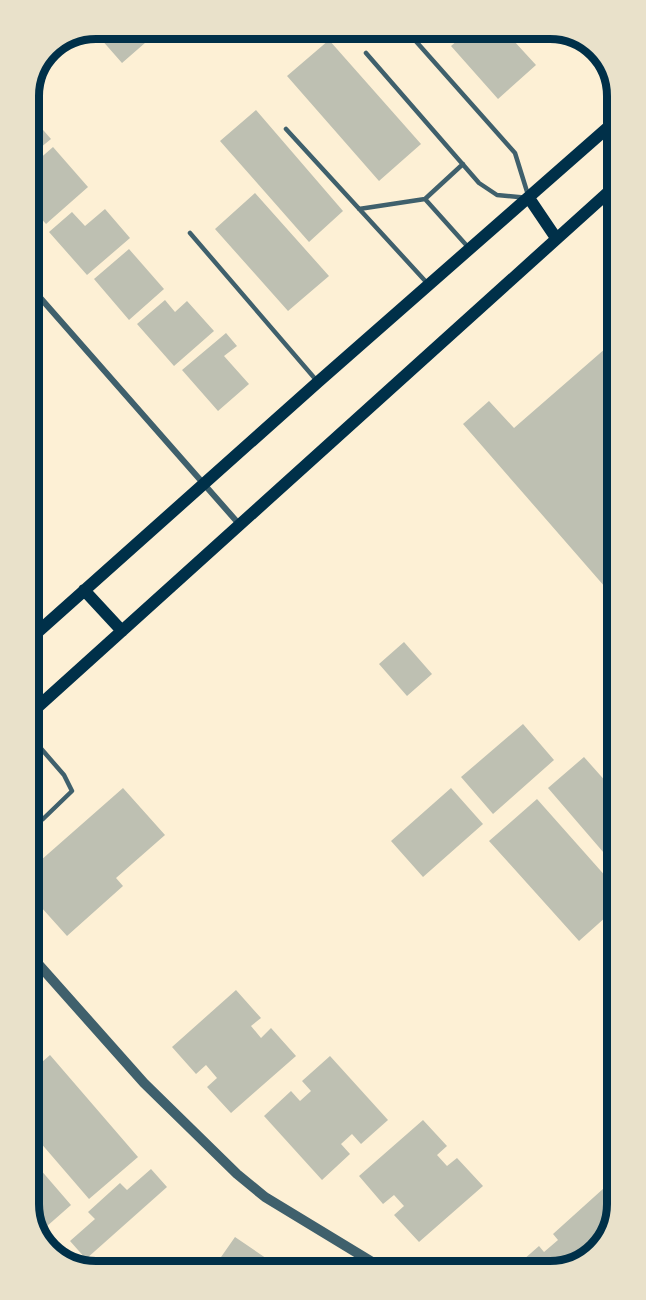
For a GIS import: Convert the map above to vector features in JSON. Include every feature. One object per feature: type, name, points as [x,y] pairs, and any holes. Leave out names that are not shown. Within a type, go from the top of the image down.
[{"type":"main road","points":[[39,631],[428,284],[607,128]]},
{"type":"main road","points":[[39,705],[607,193]]},
{"type":"main road","points":[[528,198],[556,238]]},
{"type":"main road","points":[[84,590],[122,631]]},
{"type":"street","points":[[39,296],[239,524]]},
{"type":"street","points":[[39,965],[144,1083],[237,1174],[265,1197],[370,1261]]},
{"type":"lane","points":[[366,53],[479,183],[497,195],[528,198],[515,153],[414,39]]},
{"type":"lane","points":[[286,129],[428,284]]},
{"type":"lane","points":[[359,209],[425,199],[463,164]]},
{"type":"lane","points":[[425,199],[470,249]]},
{"type":"lane","points":[[190,233],[318,382]]},
{"type":"lane","points":[[39,746],[64,775],[72,790],[39,822]]},
{"type":"building","points":[[101,39],[150,39],[122,63]]},
{"type":"building","points":[[459,39],[512,39],[536,65],[498,99],[451,46]]},
{"type":"building","points":[[329,40],[421,144],[379,181],[287,76]]},
{"type":"building","points":[[256,110],[343,211],[309,242],[220,141]]},
{"type":"building","points":[[39,125],[51,139],[39,149]]},
{"type":"building","points":[[53,147],[88,187],[46,224],[39,216],[39,159]]},
{"type":"building","points":[[255,193],[329,276],[288,311],[215,229]]},
{"type":"building","points":[[105,209],[130,238],[87,275],[49,232],[72,212],[85,226]]},
{"type":"building","points":[[129,249],[164,289],[129,320],[94,279]]},
{"type":"building","points":[[165,300],[175,312],[187,301],[214,331],[174,366],[137,324]]},
{"type":"building","points":[[226,333],[237,346],[224,356],[249,384],[218,411],[182,370]]},
{"type":"building","points":[[607,347],[607,589],[463,424],[489,401],[514,428]]},
{"type":"building","points":[[404,642],[432,674],[407,696],[379,664]]},
{"type":"building","points":[[523,724],[554,760],[493,814],[461,777]]},
{"type":"building","points":[[584,757],[607,783],[607,857],[548,788]]},
{"type":"building","points":[[123,788],[165,835],[116,878],[123,886],[67,936],[39,905],[39,862]]},
{"type":"building","points":[[451,788],[483,824],[423,877],[391,841]]},
{"type":"building","points":[[537,799],[607,878],[607,916],[579,941],[489,841]]},
{"type":"building","points":[[236,990],[261,1018],[251,1026],[261,1038],[271,1028],[296,1056],[231,1113],[207,1087],[217,1078],[206,1065],[196,1074],[172,1047]]},
{"type":"building","points":[[50,1055],[138,1157],[89,1199],[39,1141],[39,1065]]},
{"type":"building","points":[[330,1056],[388,1120],[361,1144],[352,1134],[341,1144],[350,1154],[322,1180],[264,1116],[291,1091],[300,1101],[311,1091],[302,1081]]},
{"type":"building","points":[[423,1120],[447,1146],[437,1155],[447,1166],[457,1158],[483,1186],[419,1242],[394,1215],[404,1206],[394,1195],[383,1204],[359,1176]]},
{"type":"building","points":[[39,1168],[71,1205],[46,1227],[40,1215]]},
{"type":"building","points":[[151,1169],[167,1187],[86,1259],[70,1241],[95,1219],[88,1212],[120,1183],[127,1190]]},
{"type":"building","points":[[604,1188],[607,1191],[607,1212],[604,1222],[597,1236],[585,1249],[572,1257],[561,1260],[522,1261],[539,1246],[544,1252],[558,1240],[553,1234]]},
{"type":"building","points":[[235,1237],[270,1261],[218,1261]]}]
